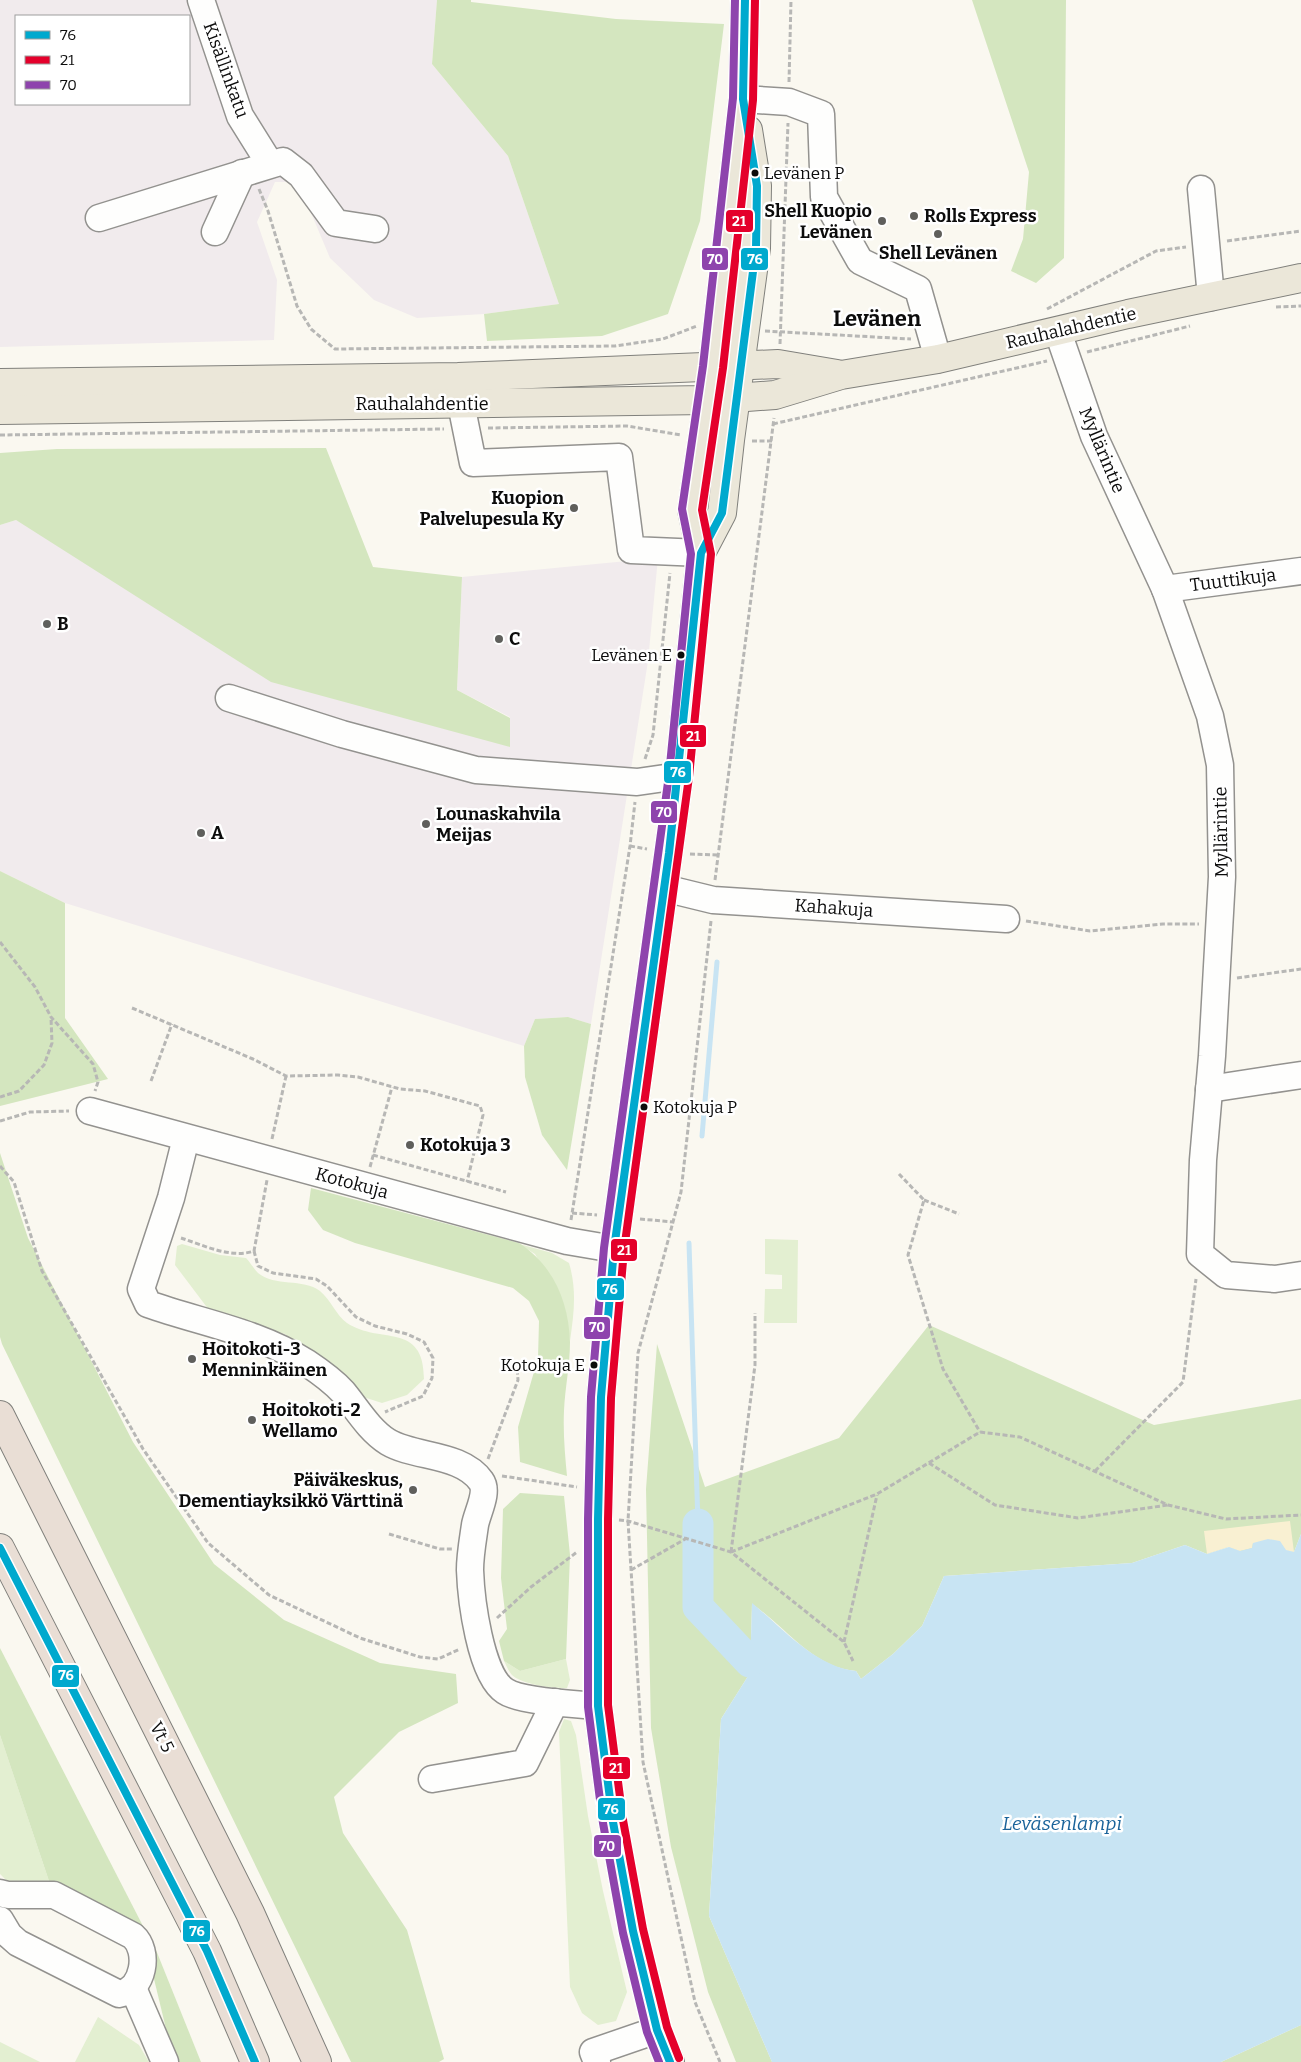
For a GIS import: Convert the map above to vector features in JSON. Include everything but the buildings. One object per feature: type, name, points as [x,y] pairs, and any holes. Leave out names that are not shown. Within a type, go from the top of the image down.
[{"type":"highway","name":"Vt 5","points":[[0,1415],[250,1913],[317,2062]]},
{"type":"highway","points":[[0,1548],[207,1951],[255,2062]]},
{"type":"main road","points":[[670,2062],[657,2030],[633,1931],[616,1840],[598,1706],[598,1519],[601,1396],[614,1249],[679,776],[701,553],[692,510],[712,368],[743,99],[745,0]]},
{"type":"main road","points":[[701,553],[722,514],[756,248],[757,186],[743,99]]},
{"type":"main road","name":"Rauhalahdentie","points":[[0,410],[293,404],[464,416],[736,399],[775,395],[841,375],[938,359],[1128,314],[1301,278]]},
{"type":"main road","name":"Rauhalahdentie","points":[[0,383],[458,377],[778,364],[841,375]]},
{"type":"street","name":"Kisällinkatu","points":[[201,0],[240,116],[253,169]]},
{"type":"street","points":[[743,99],[789,102],[821,114],[824,197],[860,261],[918,289],[938,359]]},
{"type":"street","points":[[99,218],[283,161],[301,175],[336,224],[375,228]]},
{"type":"street","points":[[215,232],[253,169]]},
{"type":"street","points":[[1201,188],[1211,297]]},
{"type":"street","name":"Myllärintie","points":[[1058,332],[1094,436],[1165,589],[1210,716],[1220,765],[1222,877],[1203,1160],[1200,1254]]},
{"type":"street","points":[[464,416],[473,462],[619,457],[631,550],[672,550],[701,553]]},
{"type":"street","name":"Tuuttikuja","points":[[1165,589],[1301,571]]},
{"type":"street","points":[[229,698],[342,734],[476,770],[637,782],[679,776]]},
{"type":"street","name":"Kahakuja","points":[[664,888],[713,900],[1006,919]]},
{"type":"street","points":[[1209,1089],[1301,1075]]},
{"type":"street","name":"Kotokuja","points":[[90,1111],[567,1242],[614,1249]]},
{"type":"street","points":[[186,1138],[171,1198],[141,1289],[148,1304],[270,1342],[308,1364],[341,1390],[371,1427],[398,1447],[454,1463],[474,1474],[482,1482],[484,1490],[476,1523],[470,1570],[486,1663],[496,1682],[505,1691],[518,1696],[598,1706]]},
{"type":"street","points":[[1200,1254],[1226,1275],[1276,1280],[1301,1275]]},
{"type":"street","points":[[432,1779],[525,1763],[555,1702]]},
{"type":"street","points":[[0,1893],[8,1895],[54,1895],[133,1936],[140,1941],[143,1959],[140,1975],[133,1988],[119,1994],[26,1947],[9,1935],[0,1920]]},
{"type":"street","points":[[133,1988],[165,2062]]},
{"type":"street","points":[[597,2062],[593,2052],[657,2030]]},
{"type":"path","points":[[781,332],[789,102],[790,0]]},
{"type":"path","points":[[253,169],[297,306],[311,330],[335,349],[616,346],[663,339],[699,325]]},
{"type":"path","points":[[1068,297],[1156,251],[1301,231]]},
{"type":"path","points":[[1275,308],[1301,306]]},
{"type":"path","points":[[1084,352],[1200,323]]},
{"type":"path","points":[[0,435],[464,416],[627,426],[684,435]]},
{"type":"path","points":[[720,2062],[695,2002],[643,1762],[628,1521],[638,1353],[681,1192],[713,900],[773,424]]},
{"type":"path","points":[[567,1242],[630,846],[637,782],[653,735],[672,550]]},
{"type":"path","points":[[1006,919],[1090,930],[1163,924],[1219,924]]},
{"type":"path","points":[[0,942],[35,987],[52,1017],[93,1064],[98,1082],[90,1111],[30,1112],[0,1121]]},
{"type":"path","points":[[1216,981],[1301,969]]},
{"type":"path","points":[[132,1008],[253,1059],[286,1076],[338,1075],[473,1103],[483,1109],[468,1182]]},
{"type":"path","points":[[0,1097],[19,1091],[44,1065],[52,1043],[52,1017]]},
{"type":"path","points":[[151,1081],[172,1024]]},
{"type":"path","points":[[286,1076],[272,1139],[270,1161],[254,1251],[258,1266],[273,1273],[316,1279],[327,1286],[356,1317],[375,1326],[407,1334],[424,1342],[433,1358],[432,1378],[423,1396],[388,1412],[363,1417]]},
{"type":"path","points":[[364,1187],[392,1087]]},
{"type":"path","points":[[373,1155],[506,1192]]},
{"type":"path","points":[[0,1166],[14,1182],[42,1271],[143,1449],[208,1543],[269,1595],[360,1638],[420,1657],[438,1659],[463,1648],[480,1634],[531,1587],[578,1551],[577,1543]]},
{"type":"path","points":[[899,1174],[924,1200],[959,1214]]},
{"type":"path","points":[[924,1200],[908,1255],[943,1369],[980,1432]]},
{"type":"path","points":[[159,1232],[227,1252],[244,1255],[254,1251]]},
{"type":"path","points":[[1095,1471],[1183,1382],[1200,1254]]},
{"type":"path","points":[[731,1552],[755,1366],[755,1312]]},
{"type":"path","points":[[490,1466],[488,1458],[518,1380],[517,1367]]},
{"type":"path","points":[[731,1552],[877,1494],[980,1432],[1020,1436],[1168,1505],[1226,1520],[1301,1514]]},
{"type":"path","points":[[929,1462],[995,1505],[1078,1518],[1168,1505]]},
{"type":"path","points":[[495,1474],[578,1487]]},
{"type":"path","points":[[844,1642],[877,1494]]},
{"type":"path","points":[[628,1521],[731,1552],[844,1642],[853,1661]]},
{"type":"path","points":[[389,1534],[440,1549],[473,1547]]},
{"type":"path","points":[[631,1570],[687,1538]]},
{"type":"shaded area","points":[[0,0],[437,0],[432,64],[508,156],[559,304],[484,314],[417,318],[374,300],[330,258],[298,182],[275,182],[257,222],[277,280],[274,340],[0,347]]},
{"type":"shaded area","points":[[16,520],[510,747],[510,717],[457,690],[462,577],[658,558],[648,661],[591,1024],[568,1017],[535,1019],[524,1046],[65,903],[0,871],[0,525]]},
{"type":"green space","points":[[437,0],[471,0],[471,2],[616,19],[724,24],[700,221],[668,314],[602,336],[487,341],[484,314],[559,304],[508,156],[432,64]]},
{"type":"green space","points":[[972,0],[1066,0],[1064,258],[1036,283],[1011,271],[1023,239],[1029,172]]},
{"type":"green space","points":[[326,448],[373,567],[462,577],[457,690],[510,718],[510,747],[271,682],[16,520],[0,525],[0,453],[57,449]]},
{"type":"green space","points":[[0,871],[65,903],[65,1018],[108,1079],[0,1106]]},
{"type":"green space","points":[[568,1017],[591,1024],[567,1170],[542,1135],[525,1077],[524,1046],[535,1019]]},
{"type":"green space","points":[[0,1153],[28,1238],[133,1442],[214,1564],[284,1620],[380,1663],[456,1674],[458,1703],[399,1732],[334,1797],[343,1833],[407,1930],[444,2059],[439,2062],[351,2062],[2,1344],[0,1337]]},
{"type":"green space","points":[[311,1188],[519,1243],[541,1262],[557,1286],[569,1327],[570,1351],[564,1419],[567,1476],[520,1462],[518,1427],[538,1358],[539,1321],[529,1301],[513,1288],[355,1243],[323,1230],[308,1210]]},
{"type":"green space","points":[[765,1239],[798,1240],[797,1323],[764,1323],[765,1289],[782,1289],[782,1275],[765,1274]]},
{"type":"green space","points":[[182,1244],[220,1255],[246,1258],[258,1273],[265,1277],[272,1280],[313,1287],[324,1295],[347,1323],[373,1333],[398,1338],[408,1342],[417,1349],[422,1361],[424,1379],[407,1395],[382,1403],[354,1394],[285,1334],[236,1322],[209,1310],[175,1265],[177,1246]]},
{"type":"green space","points":[[519,1244],[552,1253],[569,1263],[574,1292],[574,1311],[570,1341],[563,1303],[535,1254]]},
{"type":"green space","points":[[929,1325],[1154,1425],[1301,1399],[1301,1534],[1294,1552],[1286,1550],[1240,1551],[1228,1547],[1207,1554],[1185,1545],[1132,1563],[944,1576],[922,1626],[893,1654],[861,1679],[856,1671],[841,1668],[813,1654],[752,1604],[750,1673],[721,1719],[709,1916],[772,2062],[736,2062],[708,1992],[671,1847],[651,1728],[646,1489],[657,1344],[705,1487],[839,1438]]},
{"type":"green space","points":[[520,1493],[564,1496],[570,1555],[566,1659],[520,1671],[504,1661],[499,1641],[507,1629],[501,1578],[503,1509]]},
{"type":"green space","points":[[0,1648],[144,1928],[132,1927],[51,1887],[0,1735]]},
{"type":"green space","points":[[566,1659],[570,1680],[567,1688],[546,1687],[516,1678],[512,1675],[504,1661],[520,1671]]},
{"type":"green space","points":[[564,1719],[571,1721],[576,1735],[588,1816],[603,1891],[627,1992],[616,2021],[598,2025],[582,2013],[570,1987],[559,1732]]},
{"type":"green space","points":[[0,1735],[51,1887],[13,1887],[0,1874]]},
{"type":"green space","points":[[156,1950],[201,2062],[174,2062],[148,1954]]},
{"type":"green space","points":[[98,2017],[139,2045],[149,2062],[75,2062]]},
{"type":"green space","points":[[1301,2025],[1301,2062],[1221,2062]]},
{"type":"green space","points":[[0,2042],[40,2062],[0,2062]]},
{"type":"sand","points":[[1290,1521],[1294,1552],[1253,1543],[1252,1548],[1240,1551],[1228,1547],[1207,1554],[1204,1531]]},
{"type":"water","name":"Leväsenlampi","points":[[1301,1534],[1301,2025],[1221,2062],[772,2062],[709,1916],[721,1719],[750,1673],[752,1603],[800,1645],[827,1662],[856,1671],[861,1679],[893,1654],[922,1626],[944,1576],[1132,1563],[1185,1545],[1207,1554],[1229,1547],[1240,1551],[1252,1548],[1253,1543],[1268,1539],[1280,1541],[1286,1550],[1294,1552]]},
{"type":"waterway","points":[[702,1136],[717,962]]},
{"type":"waterway","points":[[689,1243],[698,1524]]},
{"type":"waterway","points":[[698,1524],[698,1607],[750,1662]]},
{"type":"transit line","name":"70","points":[[659,2062],[647,2032],[623,1933],[603,1823],[588,1707],[588,1519],[591,1397],[604,1248],[669,775],[691,554],[682,509],[703,366],[733,98],[735,0]]},
{"type":"transit line","name":"76","points":[[670,2062],[657,2030],[633,1931],[613,1822],[598,1706],[598,1519],[601,1397],[614,1249],[669,853],[701,553],[722,513],[756,248],[757,186],[743,99],[745,0]]},
{"type":"transit line","name":"21","points":[[679,2058],[667,2027],[643,1929],[623,1820],[608,1705],[608,1519],[611,1398],[624,1250],[689,777],[711,554],[702,510],[723,368],[753,100],[755,0]]},
{"type":"transit line","name":"76","points":[[0,1548],[207,1951],[255,2062]]},
{"type":"place","name":"Levänen P","points":[[755,173]]},
{"type":"place","name":"Rolls Express","points":[[914,216]]},
{"type":"place","name":"Shell Kuopio Levänen","points":[[882,221]]},
{"type":"place","name":"Shell Levänen","points":[[938,234]]},
{"type":"place","name":"Kuopion Palvelupesula Ky","points":[[574,508]]},
{"type":"place","name":"B","points":[[47,624]]},
{"type":"place","name":"C","points":[[499,639]]},
{"type":"place","name":"Levänen E","points":[[681,655]]},
{"type":"place","name":"Lounaskahvila Meijas","points":[[426,824]]},
{"type":"place","name":"A","points":[[201,833]]},
{"type":"place","name":"Kotokuja P","points":[[644,1107]]},
{"type":"place","name":"Kotokuja 3","points":[[410,1145]]},
{"type":"place","name":"Hoitokoti-3 Menninkäinen","points":[[192,1359]]},
{"type":"place","name":"Kotokuja E","points":[[594,1365]]},
{"type":"place","name":"Hoitokoti-2 Wellamo","points":[[252,1420]]},
{"type":"place","name":"Päiväkeskus, Dementiayksikkö Värttinä","points":[[413,1490]]},
{"type":"district","name":"Levänen","points":[[877,318]]}]
